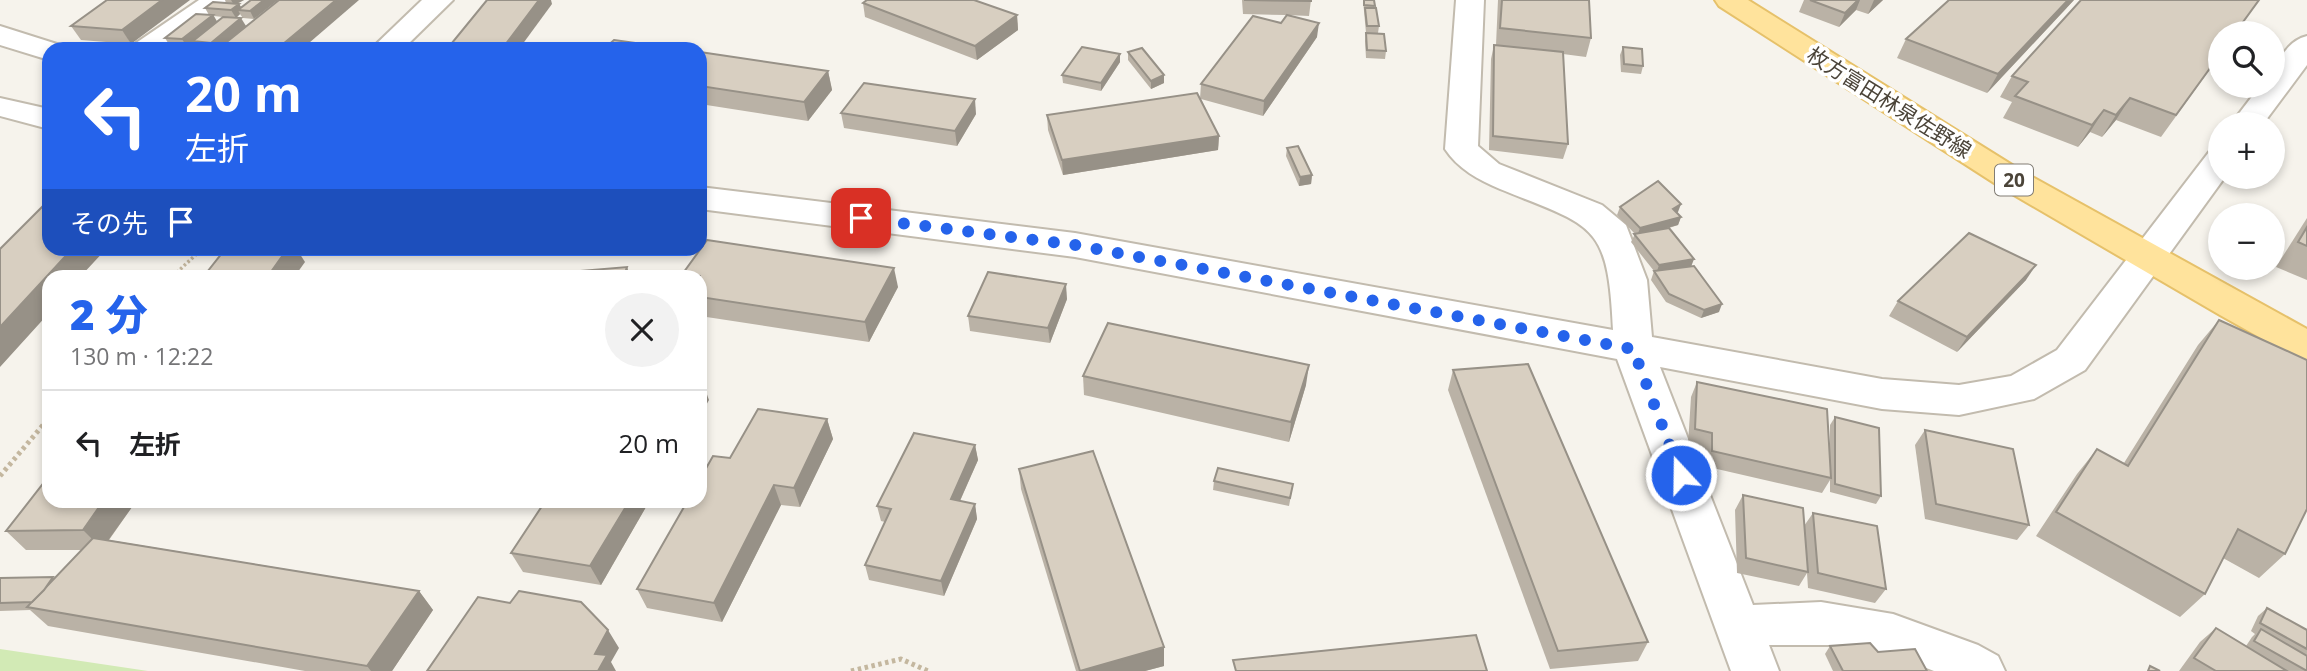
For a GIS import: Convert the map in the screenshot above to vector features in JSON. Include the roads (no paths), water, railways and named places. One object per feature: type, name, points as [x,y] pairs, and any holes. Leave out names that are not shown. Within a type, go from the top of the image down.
[{"type":"main road","name":"枚方富田林泉佐野線","points":[[1729,0],[1843,77],[2145,258],[2307,346]]},
{"type":"street","points":[[157,42],[218,0]]},
{"type":"street","points":[[394,42],[439,0]]},
{"type":"street","points":[[1470,0],[1461,149],[1487,171],[1590,212],[1613,233],[1629,280],[1633,349],[1755,671]]},
{"type":"street","points":[[0,35],[42,49]]},
{"type":"street","points":[[2256,112],[2307,45]]},
{"type":"street","points":[[0,107],[42,117]]},
{"type":"street","points":[[707,199],[1075,245],[1882,394],[1959,400],[2020,389],[2071,360],[2208,176]]},
{"type":"street","points":[[1738,627],[1800,622],[1857,627],[1910,642],[1981,671]]}]
